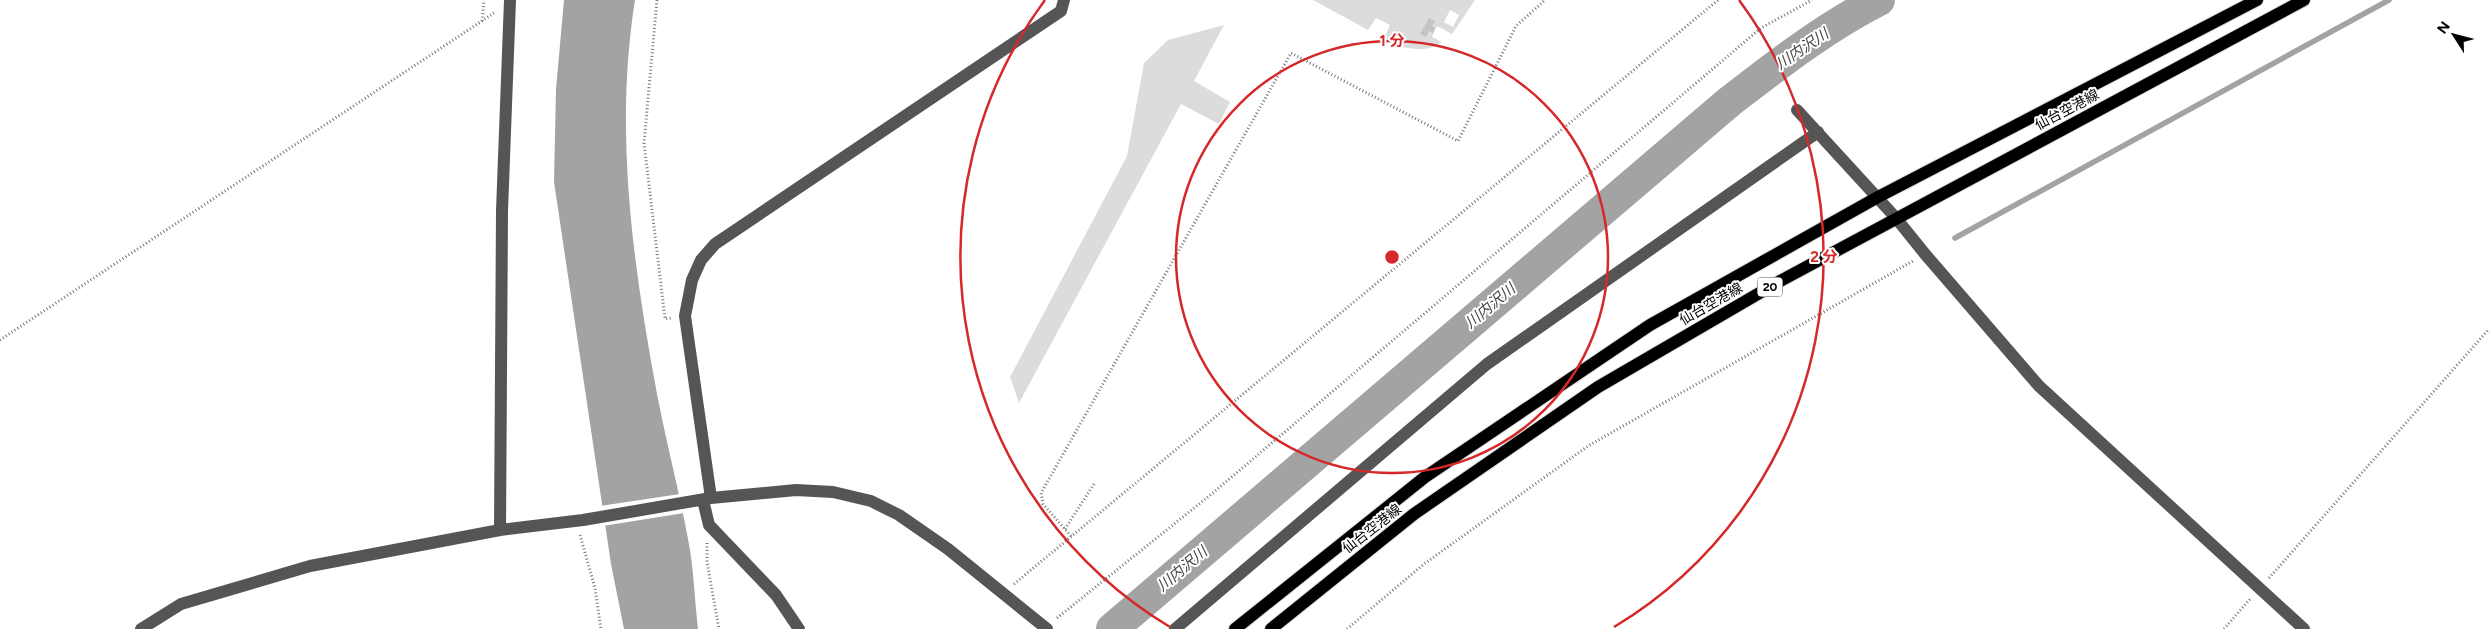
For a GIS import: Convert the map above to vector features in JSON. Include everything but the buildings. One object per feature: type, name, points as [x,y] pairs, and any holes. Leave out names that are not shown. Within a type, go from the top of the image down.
[{"type":"main road","name":"仙台空港線","points":[[1235,629],[1425,477],[1642,330],[1878,197],[2257,0]]},
{"type":"main road","name":"仙台空港線","points":[[1271,629],[1414,514],[1598,387],[1782,280],[2304,0]]},
{"type":"street","points":[[799,629],[776,595],[709,525],[703,500],[685,316],[692,280],[702,260],[715,244],[1061,11],[1064,0]]},
{"type":"street","points":[[500,530],[502,211],[510,2]]},
{"type":"street","points":[[1797,110],[1878,197],[2039,386],[2304,629]]},
{"type":"street","points":[[1175,629],[1487,364],[1818,132]]},
{"type":"street","points":[[141,629],[181,604],[310,566],[500,530],[579,520],[703,500],[796,490],[832,492],[871,501],[920,528],[1046,628]]},
{"type":"path","points":[[482,22],[484,0]]},
{"type":"path","points":[[658,0],[644,142],[665,319],[685,316]]},
{"type":"path","points":[[1071,536],[1043,504],[1041,494],[1291,53],[1458,141],[1516,26],[1546,0]]},
{"type":"path","points":[[1004,593],[1718,0]]},
{"type":"path","points":[[1046,628],[1221,486],[1761,28],[1812,0]]},
{"type":"path","points":[[0,340],[510,2]]},
{"type":"path","points":[[1347,629],[1424,564],[1588,446],[1925,254]]},
{"type":"path","points":[[2224,629],[2489,329]]},
{"type":"path","points":[[1065,530],[1094,484]]},
{"type":"path","points":[[579,520],[595,588],[601,629]]},
{"type":"path","points":[[709,525],[707,562],[719,629]]},
{"type":"shaded area","points":[[564,0],[635,0],[629,49],[626,99],[629,198],[640,296],[657,394],[690,550],[698,629],[624,629],[611,564],[554,182],[556,89]]},
{"type":"shaded area","points":[[1313,0],[1475,0],[1452,34],[1437,26],[1432,37],[1442,42],[1428,48],[1412,49],[1397,45],[1384,38],[1390,25],[1376,18],[1368,30]],"holes":[[[1450,10],[1459,15],[1453,27],[1444,22]]]},
{"type":"shaded area","points":[[1224,25],[1194,81],[1230,102],[1219,124],[1181,104],[1019,403],[1010,377],[1127,156],[1144,63],[1168,40]]},
{"type":"pier","points":[[680,494],[684,513],[603,526],[600,506]]},
{"type":"waterway","name":"川内沢川","points":[[1112,629],[1729,102],[1820,35],[1879,0]]},
{"type":"waterway","points":[[1955,238],[2389,0]]}]
